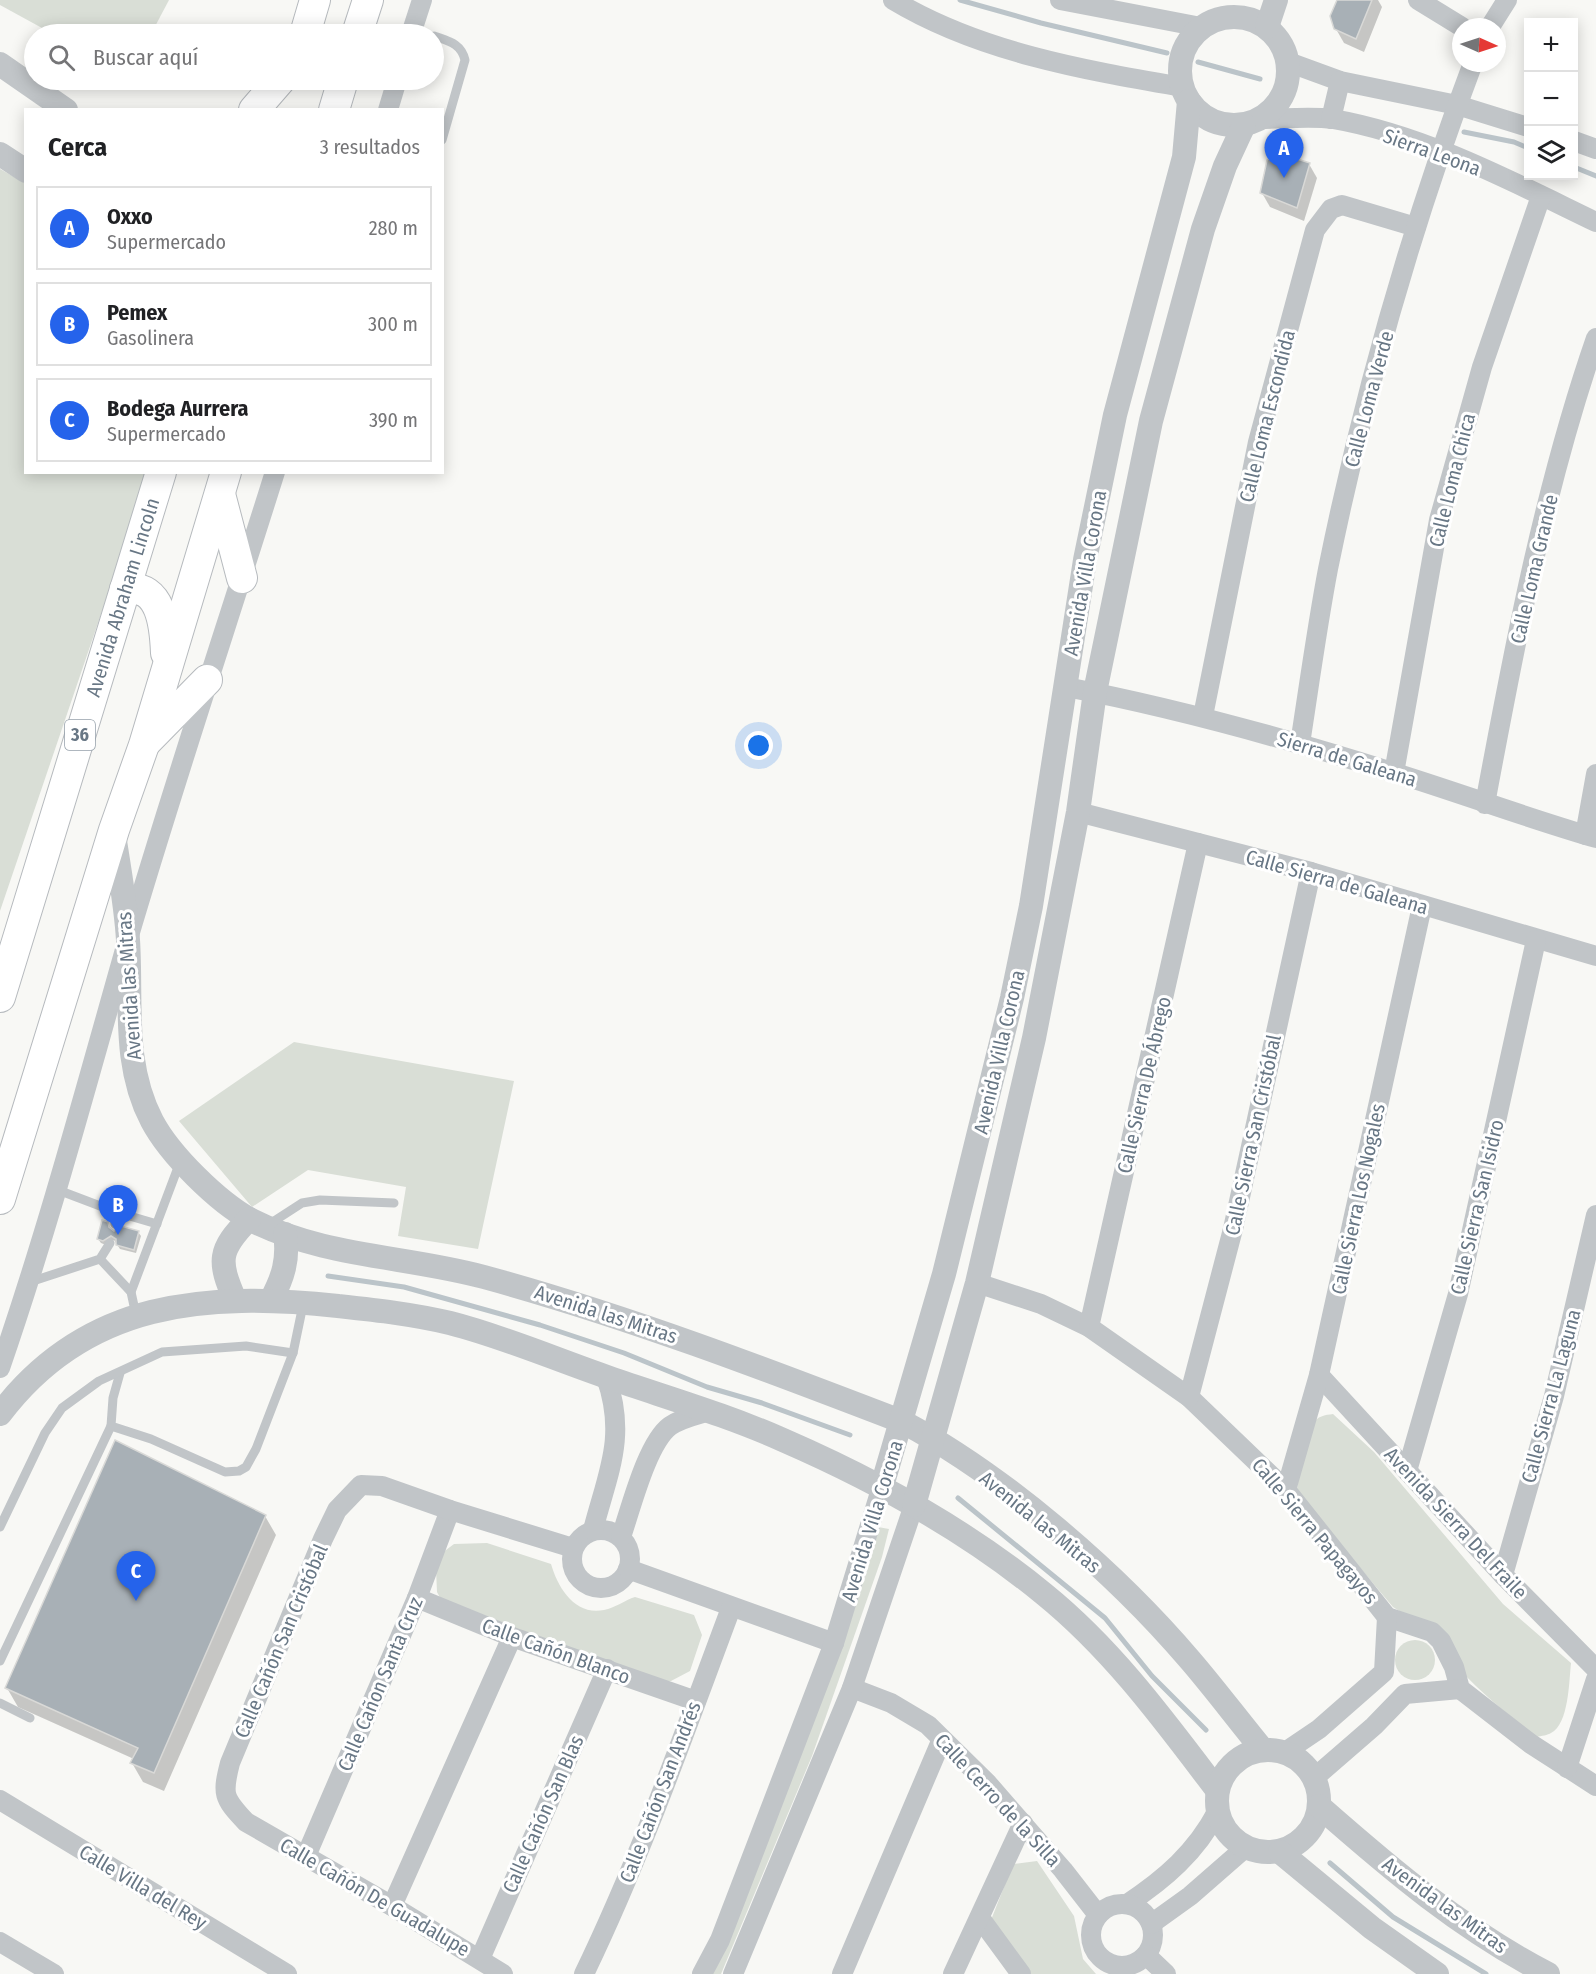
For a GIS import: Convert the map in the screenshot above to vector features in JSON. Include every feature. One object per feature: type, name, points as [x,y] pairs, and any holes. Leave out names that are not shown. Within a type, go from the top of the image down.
[{"type":"main road","points":[[308,24],[315,0]]},
{"type":"main road","points":[[360,24],[368,0]]},
{"type":"main road","points":[[256,108],[271,90]]},
{"type":"main road","points":[[279,108],[286,90]]},
{"type":"main road","points":[[335,108],[340,90]]},
{"type":"main road","name":"Avenida Abraham Lincoln","points":[[0,997],[160,474]]},
{"type":"main road","points":[[223,483],[242,578]]},
{"type":"main road","points":[[0,1199],[114,830],[144,745],[223,483]]},
{"type":"main road","points":[[125,589],[136,588],[146,592],[159,608],[165,633],[167,665]]},
{"type":"main road","points":[[144,745],[207,680]]},
{"type":"street","points":[[418,24],[422,0]]},
{"type":"street","points":[[893,0],[918,15],[970,38],[1185,94]]},
{"type":"street","points":[[1060,0],[1201,27]]},
{"type":"street","points":[[1267,27],[1276,0]]},
{"type":"street","points":[[1418,0],[1452,21]]},
{"type":"street","points":[[1496,18],[1507,0]]},
{"type":"street","points":[[1235,8],[1267,27],[1281,43],[1288,62],[1287,85],[1277,105],[1252,122],[1223,124],[1204,116],[1185,94],[1180,65],[1187,44],[1201,27],[1235,8]]},
{"type":"street","points":[[1288,62],[1340,81],[1457,105],[1524,125]]},
{"type":"street","points":[[0,64],[24,81]]},
{"type":"street","name":"Calle Loma Verde","points":[[1300,744],[1328,571],[1359,428],[1416,227],[1470,72]]},
{"type":"street","points":[[1331,119],[1340,81]]},
{"type":"street","points":[[37,90],[63,108]]},
{"type":"street","points":[[389,108],[394,90]]},
{"type":"street","name":"Avenida Villa Corona","points":[[702,1974],[720,1940],[834,1643],[903,1422],[944,1274],[1012,998],[1031,906],[1085,560],[1112,426],[1184,157],[1185,94]]},
{"type":"street","name":"Sierra Leona","points":[[1252,122],[1331,119],[1442,152],[1596,222]]},
{"type":"street","name":"Avenida Villa Corona","points":[[733,1974],[852,1688],[914,1506],[977,1282],[1034,1038],[1078,812],[1095,692],[1151,421],[1203,229],[1225,166],[1252,122]]},
{"type":"street","points":[[1578,142],[1596,149]]},
{"type":"street","points":[[0,154],[24,170]]},
{"type":"street","name":"Calle Loma Chica","points":[[1394,773],[1439,520],[1482,367],[1541,196]]},
{"type":"street","name":"Calle Loma Escondida","points":[[1203,716],[1258,442],[1314,230],[1331,209],[1342,205],[1416,227]]},
{"type":"street","name":"Calle Loma Grande","points":[[1485,804],[1507,689],[1548,503],[1580,383],[1596,338]]},
{"type":"street","points":[[0,1368],[30,1282],[58,1190],[128,939],[207,680],[274,474]]},
{"type":"street","name":"Sierra de Galeana","points":[[1066,687],[1203,716],[1394,773],[1485,804],[1591,836]]},
{"type":"street","points":[[1591,836],[1596,774]]},
{"type":"street","name":"Calle Sierra de Galeana","points":[[1078,812],[1311,872],[1596,956]]},
{"type":"street","name":"Avenida las Mitras","points":[[114,830],[128,939],[129,1024],[133,1063],[144,1101],[154,1124],[181,1159],[218,1196],[266,1226],[343,1251],[455,1269],[528,1289],[715,1349],[903,1422],[932,1438],[1017,1498],[1105,1574],[1189,1659],[1262,1749]]},
{"type":"street","name":"Calle Sierra De Ábrego","points":[[1089,1327],[1198,843]]},
{"type":"street","name":"Calle Sierra San Cristóbal","points":[[1189,1397],[1233,1229],[1311,872]]},
{"type":"street","name":"Calle Sierra Los Nogales","points":[[1286,1490],[1319,1375],[1422,906]]},
{"type":"street","name":"Calle Sierra San Isidro","points":[[1407,1471],[1458,1294],[1536,940]]},
{"type":"street","name":"Calle Sierra La Laguna","points":[[1503,1575],[1554,1396],[1596,1215]]},
{"type":"street","points":[[235,1300],[224,1274],[223,1260],[232,1236],[266,1226],[287,1249],[281,1280],[271,1300]]},
{"type":"street","name":"Calle Sierra Papagayos","points":[[977,1282],[1041,1304],[1089,1327],[1189,1397],[1286,1490],[1387,1617],[1432,1632],[1441,1641],[1454,1667],[1460,1689]]},
{"type":"street","points":[[0,1414],[17,1392],[53,1358],[134,1304],[183,1305],[235,1300],[271,1300],[377,1310],[449,1323],[531,1348],[606,1377],[710,1411],[781,1438],[882,1486],[981,1548],[1044,1593],[1089,1634],[1147,1698],[1217,1801],[1222,1827],[1232,1839],[1245,1848],[1257,1852],[1280,1852],[1295,1846],[1307,1835],[1315,1822],[1320,1806],[1314,1778],[1302,1762],[1285,1752],[1262,1749],[1242,1756],[1226,1770],[1217,1801],[1197,1845],[1153,1887],[1127,1904],[1112,1906],[1098,1915],[1091,1931],[1094,1949],[1105,1962],[1122,1967],[1131,1965],[1146,1955],[1152,1944],[1151,1924],[1142,1912],[1127,1904]]},
{"type":"street","name":"Avenida Sierra Del Fraile","points":[[1319,1375],[1503,1575],[1596,1668]]},
{"type":"street","points":[[593,1530],[616,1446],[617,1412],[606,1377]]},
{"type":"street","points":[[621,1537],[648,1456],[669,1427],[686,1418],[710,1411]]},
{"type":"street","points":[[616,1446],[648,1456]]},
{"type":"street","name":"Calle Cañón San Cristóbal","points":[[246,1821],[229,1804],[224,1792],[230,1763],[337,1510],[361,1485],[382,1486],[450,1510]]},
{"type":"street","points":[[450,1510],[573,1548]]},
{"type":"street","name":"Calle Cañon Santa Cruz","points":[[306,1856],[417,1598],[450,1510]]},
{"type":"street","points":[[602,1529],[621,1537],[629,1551],[628,1569],[617,1583],[609,1587],[591,1586],[583,1582],[572,1567],[573,1548],[577,1540],[593,1530],[602,1529]]},
{"type":"street","points":[[628,1569],[731,1608],[834,1643]]},
{"type":"street","name":"Calle Cañón Blanco","points":[[417,1598],[512,1637],[696,1701]]},
{"type":"street","name":"Calle Cañón San Andrés","points":[[584,1974],[644,1838],[731,1608]]},
{"type":"street","points":[[1285,1752],[1319,1729],[1384,1672],[1387,1617]]},
{"type":"street","points":[[392,1906],[512,1637]]},
{"type":"street","name":"Calle Cañón San Blas","points":[[480,1959],[607,1669]]},
{"type":"street","points":[[1384,1672],[1405,1694]]},
{"type":"street","points":[[1566,1768],[1596,1679]]},
{"type":"street","name":"Calle Cerro de la Silla","points":[[852,1688],[870,1693],[910,1713],[942,1739],[1023,1823],[1098,1915]]},
{"type":"street","points":[[1314,1778],[1405,1694],[1460,1689],[1566,1768],[1596,1786]]},
{"type":"street","points":[[1319,1729],[1342,1753]]},
{"type":"street","points":[[842,1974],[942,1739]]},
{"type":"street","name":"Calle Villa del Rey","points":[[0,1800],[287,1974]]},
{"type":"street","name":"Avenida las Mitras","points":[[1320,1806],[1406,1882],[1467,1926],[1548,1974]]},
{"type":"street","name":"Calle Cañón De Guadalupe","points":[[246,1821],[503,1974]]},
{"type":"street","points":[[953,1974],[1023,1823]]},
{"type":"street","points":[[1197,1845],[1216,1871]]},
{"type":"street","points":[[1151,1924],[1172,1910],[1245,1848]]},
{"type":"street","points":[[1280,1852],[1372,1928],[1437,1974]]},
{"type":"street","points":[[1153,1887],[1172,1910]]},
{"type":"street","points":[[980,1918],[1021,1974]]},
{"type":"street","points":[[0,1942],[54,1974]]},
{"type":"street","points":[[1146,1955],[1166,1974]]},
{"type":"lane","points":[[444,40],[457,45],[463,52],[465,60],[444,133]]},
{"type":"lane","points":[[134,1304],[157,1224],[181,1159]]},
{"type":"lane","points":[[58,1190],[116,1212],[157,1224]]},
{"type":"lane","points":[[266,1226],[302,1203],[320,1200],[394,1203]]},
{"type":"lane","points":[[115,1224],[116,1212]]},
{"type":"lane","points":[[30,1282],[100,1259],[110,1243]]},
{"type":"lane","points":[[100,1259],[134,1304]]},
{"type":"lane","points":[[111,1426],[151,1439],[225,1472],[239,1472],[246,1467],[256,1449],[293,1353],[304,1303]]},
{"type":"lane","points":[[0,1527],[45,1433],[62,1408],[99,1381],[162,1352],[246,1346],[293,1353]]},
{"type":"lane","points":[[0,1660],[111,1426],[112,1398],[120,1372]]},
{"type":"lane","points":[[0,1703],[30,1718]]},
{"type":"shaded area","points":[[0,0],[169,0],[156,24],[35,24],[0,5]]},
{"type":"shaded area","points":[[0,169],[24,182],[24,474],[149,474],[0,911]]},
{"type":"shaded area","points":[[294,1042],[514,1081],[478,1249],[398,1236],[406,1187],[308,1170],[252,1207],[179,1121]]},
{"type":"shaded area","points":[[1333,1414],[1374,1452],[1503,1604],[1571,1663],[1565,1712],[1557,1728],[1551,1733],[1537,1737],[1478,1688],[1421,1628],[1393,1607],[1297,1493],[1302,1458],[1313,1424],[1324,1415]]},
{"type":"shaded area","points":[[878,1527],[889,1529],[882,1557],[812,1756],[721,1974],[706,1974]]},
{"type":"shaded area","points":[[487,1543],[551,1564],[563,1591],[584,1609],[604,1610],[635,1597],[694,1615],[702,1635],[690,1671],[671,1681],[660,1681],[446,1609],[437,1592],[436,1569],[442,1553],[454,1544]]},
{"type":"shaded area","points":[[1415,1640],[1429,1646],[1435,1660],[1429,1674],[1415,1680],[1401,1674],[1395,1660],[1401,1646]]},
{"type":"shaded area","points":[[1037,1861],[1074,1916],[1083,1959],[1096,1974],[1029,1974],[991,1920],[1013,1864]]},
{"type":"building","points":[[1337,0],[1372,0],[1356,39],[1334,29],[1330,16]]},
{"type":"building","points":[[1278,153],[1310,163],[1297,208],[1260,193],[1267,160]]},
{"type":"building","points":[[102,1220],[108,1222],[109,1227],[114,1231],[121,1226],[139,1231],[134,1250],[116,1245],[116,1239],[111,1236],[103,1241],[97,1239]]},
{"type":"building","points":[[115,1440],[266,1515],[154,1773],[130,1763],[138,1748],[5,1688]]},
{"type":"waterway","points":[[960,0],[1041,23],[1167,53]]},
{"type":"waterway","points":[[1198,62],[1260,79]]},
{"type":"waterway","points":[[1464,132],[1514,142],[1524,146]]},
{"type":"waterway","points":[[1578,169],[1596,176]]},
{"type":"waterway","points":[[328,1276],[404,1287],[540,1325],[624,1353],[707,1387],[762,1403],[850,1435]]},
{"type":"waterway","points":[[958,1498],[1105,1618],[1152,1676],[1206,1730]]},
{"type":"waterway","points":[[1330,1863],[1393,1917],[1486,1974]]},
{"type":"place","name":"Oxxo","points":[[1284,178]]},
{"type":"place","name":"Pemex","points":[[118,1235]]},
{"type":"place","name":"Bodega Aurrera","points":[[136,1601]]}]
